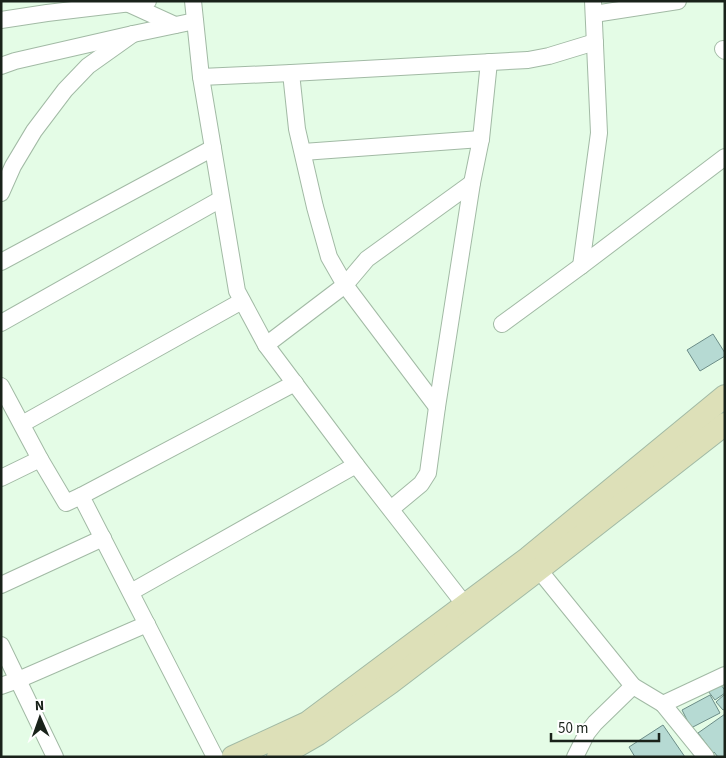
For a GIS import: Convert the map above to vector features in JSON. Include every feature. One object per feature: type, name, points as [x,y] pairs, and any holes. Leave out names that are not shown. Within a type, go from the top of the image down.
[{"type":"main road","points":[[278,757],[326,728],[390,683],[528,558],[725,396]]},
{"type":"main road","points":[[233,757],[307,723],[379,670],[470,611],[539,570],[725,424]]},
{"type":"street","points":[[1,20],[148,1]]},
{"type":"street","points":[[193,1],[201,77],[237,291],[266,346],[470,611]]},
{"type":"street","points":[[201,77],[528,60],[549,56],[594,17],[678,1]]},
{"type":"street","points":[[128,4],[175,25]]},
{"type":"street","points":[[581,266],[599,133],[594,17]]},
{"type":"street","points":[[1,66],[15,61],[195,21]]},
{"type":"street","points":[[1,193],[13,166],[34,131],[65,90],[88,66],[133,34]]},
{"type":"street","points":[[390,509],[421,484],[428,473],[472,183],[481,138],[489,62]]},
{"type":"street","points":[[291,73],[297,128],[315,207],[329,257],[345,285],[437,407]]},
{"type":"street","points":[[303,152],[481,138]]},
{"type":"street","points":[[1,262],[213,148]]},
{"type":"street","points":[[502,324],[722,165]]},
{"type":"street","points":[[266,346],[345,285],[367,259],[472,183]]},
{"type":"street","points":[[1,323],[222,199]]},
{"type":"street","points":[[22,424],[242,301]]},
{"type":"street","points":[[1,386],[7,409],[22,424],[66,504],[295,383]]},
{"type":"street","points":[[1,478],[40,459]]},
{"type":"street","points":[[130,592],[356,465]]},
{"type":"street","points":[[81,496],[215,757]]},
{"type":"street","points":[[1,585],[102,538]]},
{"type":"street","points":[[539,570],[633,686],[664,704],[706,757]]},
{"type":"street","points":[[1,686],[147,624]]},
{"type":"street","points":[[1,645],[54,757]]},
{"type":"street","points":[[664,704],[725,675]]},
{"type":"street","points":[[575,757],[586,733],[594,723],[633,686]]},
{"type":"building","points":[[713,334],[725,356],[700,371],[687,350]]},
{"type":"building","points":[[719,683],[725,690],[725,693],[715,700],[708,691]]},
{"type":"building","points":[[725,694],[725,709],[723,710],[716,702]]},
{"type":"building","points":[[710,695],[720,713],[691,728],[682,710]]},
{"type":"building","points":[[725,714],[725,757],[718,757],[698,733]]},
{"type":"building","points":[[663,725],[685,757],[635,757],[629,747]]}]
